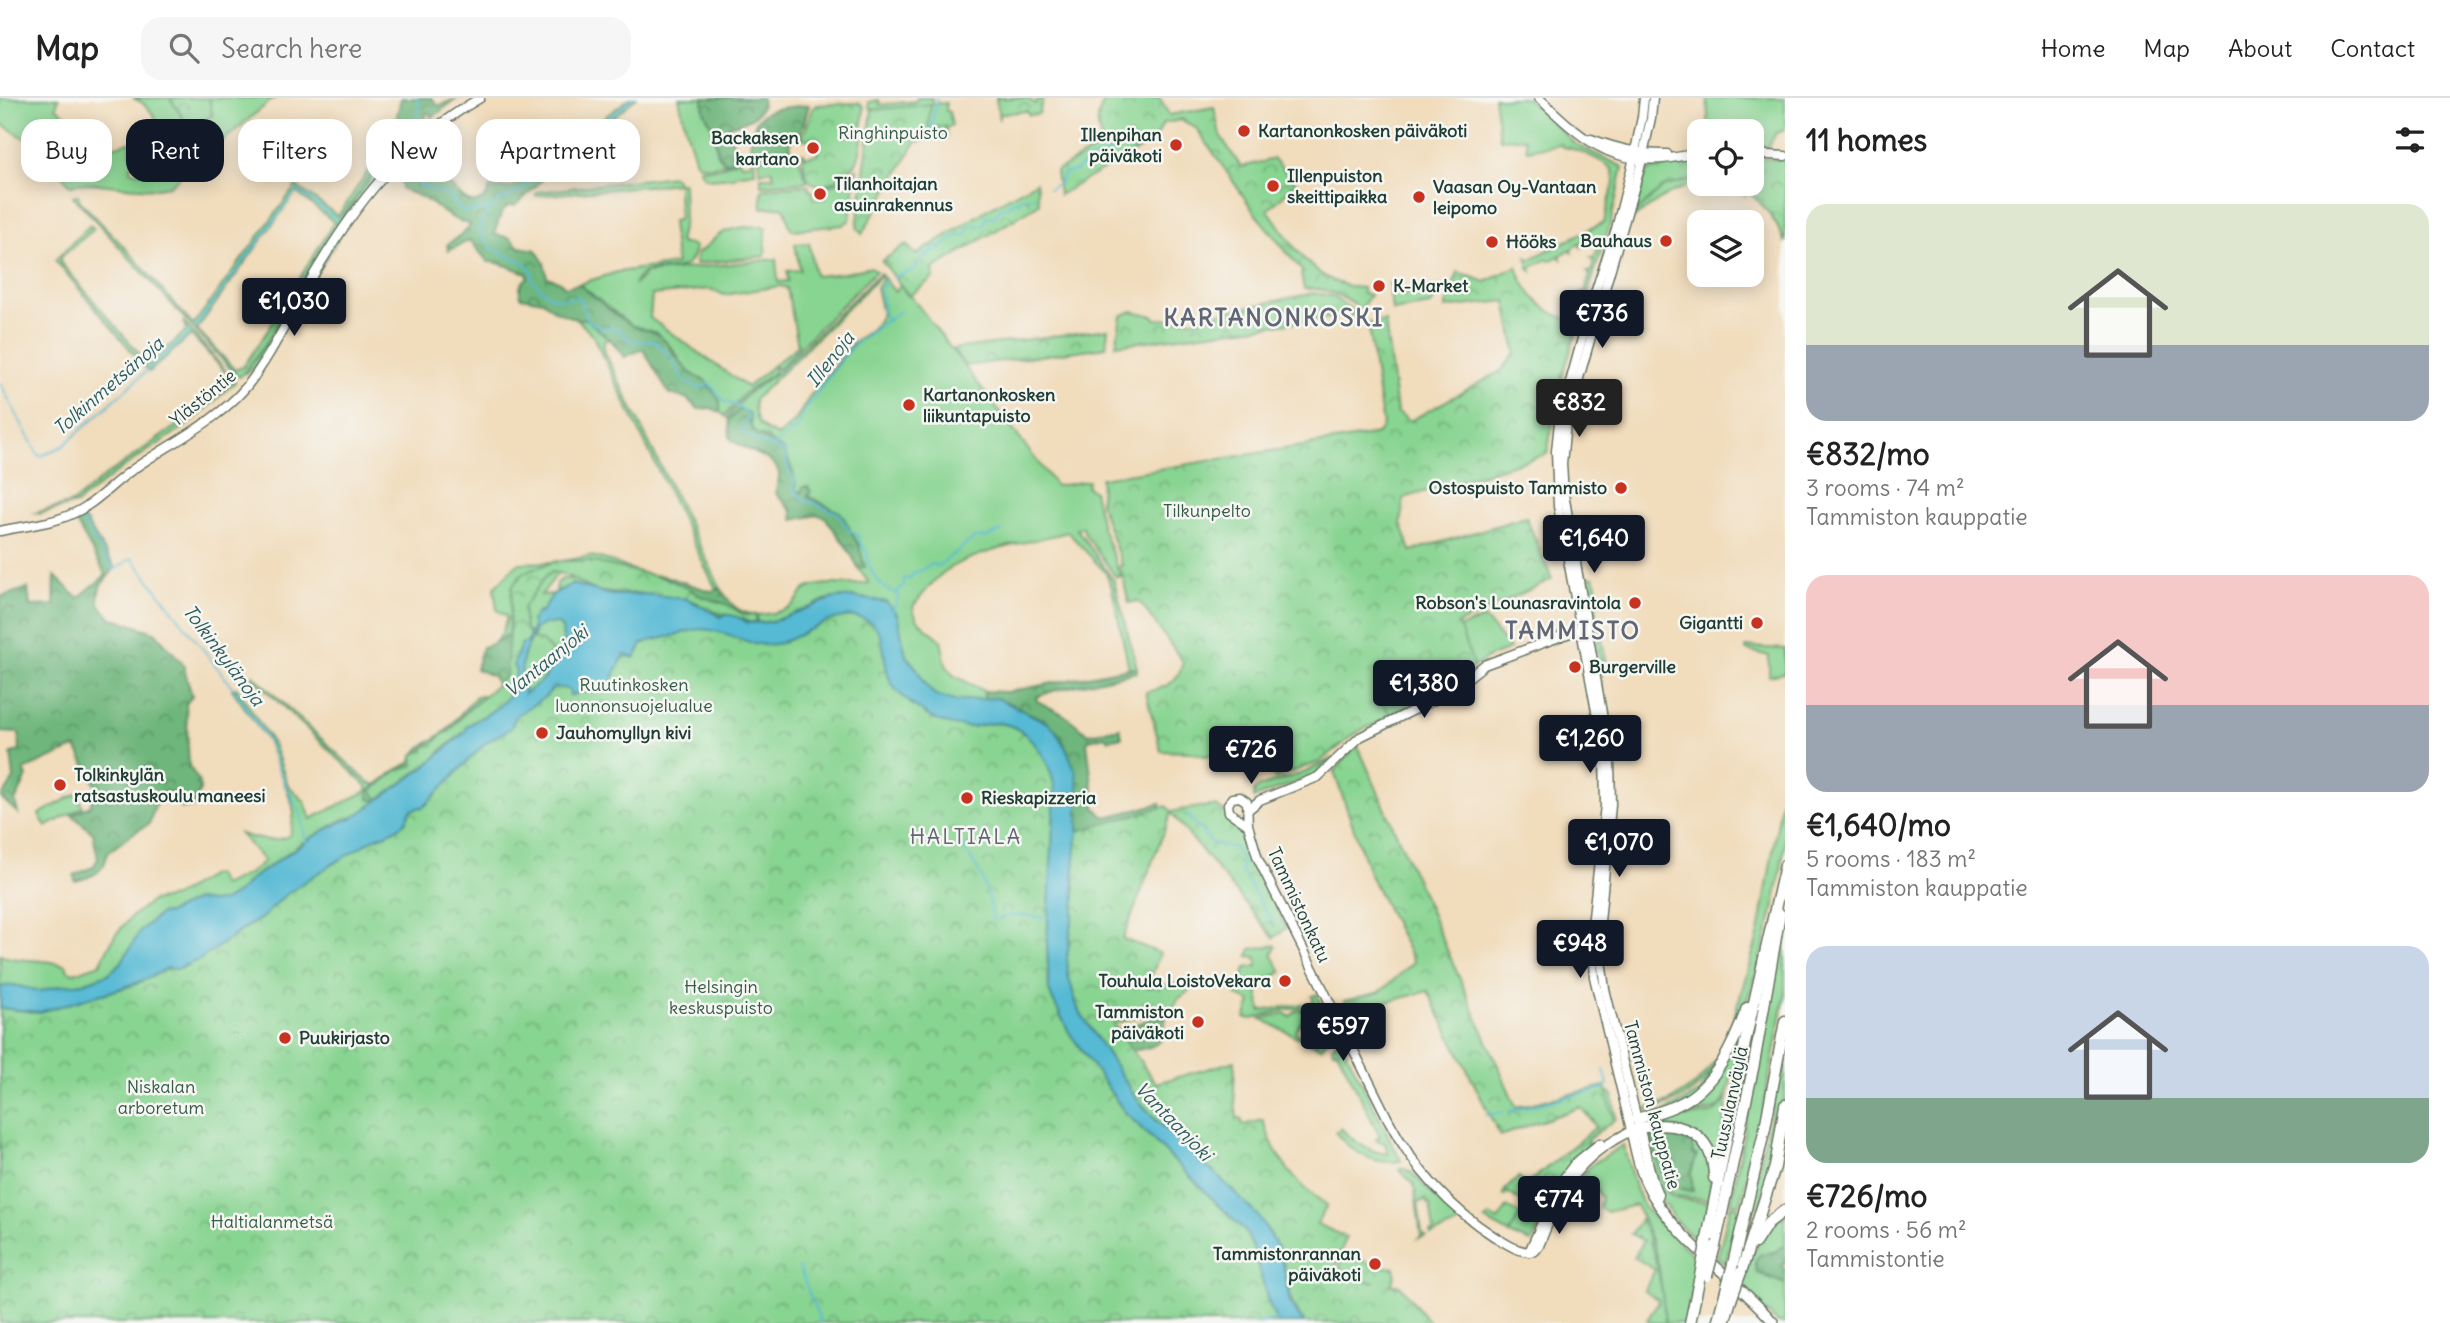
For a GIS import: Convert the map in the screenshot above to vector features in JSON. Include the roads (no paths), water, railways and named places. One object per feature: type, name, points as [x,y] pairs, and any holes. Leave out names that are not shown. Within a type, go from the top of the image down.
[{"type":"highway","points":[[1714,1199],[1760,971],[1785,865]]},
{"type":"highway","name":"Tuusulanväylä","points":[[1692,1323],[1754,1064],[1785,886]]},
{"type":"highway","points":[[1634,1125],[1679,1104],[1708,1082],[1722,1062],[1738,1030],[1760,971]]},
{"type":"highway","points":[[1724,1323],[1733,1264],[1765,1128],[1785,1021]]},
{"type":"highway","points":[[1717,1323],[1746,1259],[1775,1167],[1785,1105]]},
{"type":"highway","points":[[1634,1125],[1673,1125],[1686,1129],[1708,1150],[1713,1164],[1711,1243]]},
{"type":"highway","points":[[1746,1259],[1768,1223],[1785,1210]]},
{"type":"main road","name":"Ylästöntie","points":[[0,530],[57,519],[80,511],[131,471],[207,420],[245,388],[264,363],[307,286],[372,188],[426,134],[480,98]]},
{"type":"main road","points":[[1539,98],[1600,149],[1639,156],[1687,154]]},
{"type":"main road","name":"Tammiston kauppatie","points":[[1639,156],[1644,98]]},
{"type":"main road","name":"Tammiston kauppatie","points":[[1653,98],[1639,156],[1593,299],[1559,422],[1556,451],[1558,506],[1609,744],[1611,782],[1600,953],[1634,1125],[1652,1180],[1667,1214],[1774,1323]]},
{"type":"main road","points":[[1764,155],[1785,156]]},
{"type":"main road","points":[[1238,817],[1260,800],[1318,777],[1360,737],[1450,692],[1484,665],[1585,627]]},
{"type":"main road","points":[[1248,825],[1230,814],[1228,804],[1234,797],[1260,800]]},
{"type":"main road","points":[[1244,799],[1248,804],[1247,811]]},
{"type":"main road","name":"Tammistonkatu","points":[[1247,811],[1248,825],[1258,859],[1388,1119],[1410,1158],[1428,1182],[1464,1215],[1519,1251],[1535,1251],[1556,1202],[1574,1173],[1634,1125]]},
{"type":"main road","name":"Tammiston kauppatie","points":[[1746,1295],[1767,1323]]},
{"type":"water","points":[[572,584],[612,595],[646,594],[688,599],[721,617],[735,616],[747,623],[771,622],[834,598],[853,597],[886,602],[897,614],[906,656],[935,695],[954,701],[997,698],[1048,723],[1067,750],[1076,772],[1078,787],[1078,831],[1073,876],[1075,899],[1067,957],[1068,975],[1078,1009],[1136,1098],[1171,1135],[1191,1149],[1200,1162],[1214,1172],[1258,1216],[1281,1252],[1290,1302],[1305,1323],[1278,1323],[1268,1300],[1256,1254],[1245,1231],[1124,1111],[1069,1032],[1053,1000],[1049,990],[1047,943],[1055,789],[1043,756],[1028,737],[1008,725],[952,725],[934,719],[915,706],[892,685],[882,641],[875,626],[867,620],[855,617],[837,619],[780,643],[763,645],[700,629],[642,644],[635,658],[625,655],[609,690],[577,692],[573,696],[569,695],[571,692],[567,689],[554,687],[545,697],[516,716],[511,728],[485,743],[425,806],[411,810],[405,823],[310,878],[284,896],[263,917],[201,959],[176,969],[168,968],[116,990],[40,1012],[0,1008],[0,987],[14,985],[40,991],[83,983],[108,974],[121,963],[141,930],[160,914],[169,913],[196,900],[224,901],[301,845],[340,822],[354,817],[425,767],[465,732],[467,726],[505,699],[514,683],[516,671],[513,666],[521,644],[527,642],[533,626],[531,621],[538,612],[541,613],[553,594]],"holes":[[[544,624],[558,624],[562,628],[564,648],[555,654],[545,678],[524,694],[522,665],[535,629]]]},
{"type":"waterway","points":[[415,119],[417,98]]},
{"type":"waterway","points":[[491,208],[499,201],[521,191],[533,178],[633,98]]},
{"type":"waterway","points":[[937,98],[932,127],[939,129]]},
{"type":"waterway","name":"Illenoja","points":[[1121,102],[1126,98]]},
{"type":"waterway","name":"Illenoja","points":[[1049,189],[1059,183],[1065,173],[1083,167],[1085,161],[1115,152],[1117,146]]},
{"type":"waterway","points":[[418,182],[419,185],[449,196],[463,212],[489,209],[478,230],[493,249],[525,263],[533,272],[531,278],[547,294],[562,299],[579,297],[588,321],[603,329],[617,328],[631,341],[654,341],[672,358],[683,380],[699,388],[710,384],[725,402],[736,405],[749,416],[742,431],[763,444],[784,451],[789,471],[795,479],[794,488],[801,498],[838,513],[849,530],[857,534],[868,553],[870,568],[877,579],[889,591],[899,595],[893,610]]},
{"type":"waterway","name":"Tolkinmetsänoja","points":[[195,327],[297,190],[338,220]]},
{"type":"waterway","name":"Illenoja","points":[[893,277],[914,270],[921,258],[945,245],[953,237],[966,235],[969,225],[983,226],[987,216],[995,217],[1000,208],[1024,197],[1035,197]]},
{"type":"waterway","name":"Illenoja","points":[[774,447],[799,424],[803,412],[848,352],[886,321],[880,288],[886,282]]},
{"type":"waterway","points":[[887,321],[900,311]]},
{"type":"waterway","name":"Tolkinmetsänoja","points":[[0,383],[38,455],[41,456],[63,446],[190,332]]},
{"type":"waterway","name":"Tolkinkylänoja","points":[[80,516],[114,570],[132,558],[234,689],[269,742],[284,782],[300,812],[306,841]]},
{"type":"waterway","points":[[897,592],[904,585],[904,579],[910,579],[912,575],[932,564],[938,566],[974,538],[987,537],[1002,531]]},
{"type":"waterway","points":[[1188,816],[1213,844],[1234,847],[1243,862],[1241,871],[1273,923]]},
{"type":"waterway","points":[[958,841],[967,853]]},
{"type":"waterway","points":[[969,856],[985,887],[993,920]]},
{"type":"waterway","points":[[998,919],[1012,915],[1049,917]]},
{"type":"waterway","points":[[1509,1111],[1604,1088],[1608,1084],[1604,1070]]},
{"type":"waterway","points":[[1486,1115],[1503,1112]]},
{"type":"waterway","points":[[799,1267],[821,1323]]},
{"type":"waterway","points":[[1257,1323],[1276,1319]]},
{"type":"place","name":"Kartanonkosken päiväkoti","points":[[1244,131]]},
{"type":"place","name":"Illenpihan päiväkoti","points":[[1176,145]]},
{"type":"place","name":"Backaksen kartano","points":[[813,148]]},
{"type":"place","name":"Illenpuiston skeittipaikka","points":[[1273,186]]},
{"type":"place","name":"Tilanhoitajan asuinrakennus","points":[[820,194]]},
{"type":"place","name":"Vaasan Oy-Vantaan leipomo","points":[[1419,197]]},
{"type":"place","name":"Bauhaus","points":[[1666,241]]},
{"type":"place","name":"Hööks","points":[[1492,242]]},
{"type":"place","name":"K-Market","points":[[1379,286]]},
{"type":"place","name":"Kartanonkosken liikuntapuisto","points":[[909,405]]},
{"type":"place","name":"Ostospuisto Tammisto","points":[[1621,488]]},
{"type":"place","name":"Robson's Lounasravintola","points":[[1635,603]]},
{"type":"place","name":"Gigantti","points":[[1757,623]]},
{"type":"place","name":"Burgerville","points":[[1575,667]]},
{"type":"place","name":"Jauhomyllyn kivi","points":[[542,733]]},
{"type":"place","name":"Tolkinkylän ratsastuskoulu maneesi","points":[[60,785]]},
{"type":"place","name":"Rieskapizzeria","points":[[967,798]]},
{"type":"place","name":"Touhula LoistoVekara","points":[[1285,981]]},
{"type":"place","name":"Tammiston päiväkoti","points":[[1198,1022]]},
{"type":"place","name":"Puukirjasto","points":[[285,1038]]},
{"type":"place","name":"Tammistonrannan päiväkoti","points":[[1375,1264]]},
{"type":"district","name":"KARTANONKOSKI","points":[[1274,318]]},
{"type":"district","name":"TAMMISTO","points":[[1573,631]]},
{"type":"district","name":"HALTIALA","points":[[966,837]]},
{"type":"park label","name":"Ringhinpuisto","points":[[893,133]]},
{"type":"park label","name":"Tilkunpelto","points":[[1207,511]]},
{"type":"park label","name":"Ruutinkosken luonnonsuojelualue","points":[[634,695]]},
{"type":"park label","name":"Helsingin keskuspuisto","points":[[721,997]]},
{"type":"park label","name":"Niskalan arboretum","points":[[161,1097]]},
{"type":"park label","name":"Haltialanmetsä","points":[[272,1222]]},
{"type":"water label","name":"Vantaanjoki","points":[[546,661]]},
{"type":"water label","name":"Vantaanjoki","points":[[1174,1121]]}]
